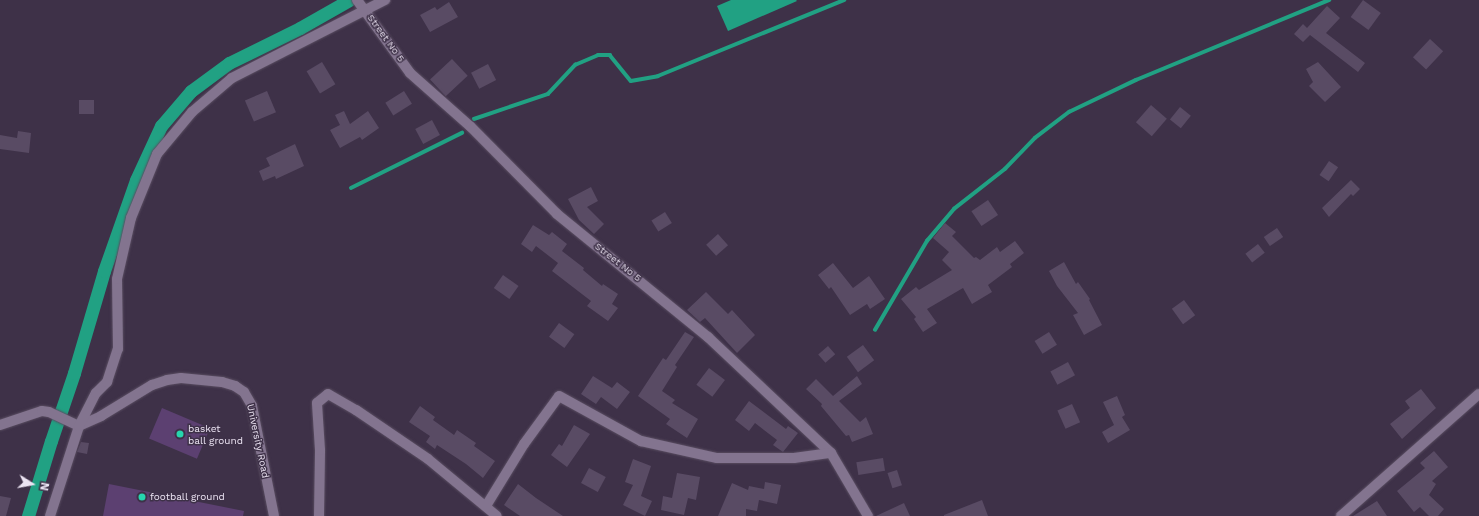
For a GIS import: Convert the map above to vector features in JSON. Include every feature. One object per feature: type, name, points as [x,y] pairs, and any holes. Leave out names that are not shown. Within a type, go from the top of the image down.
[{"type":"street","points":[[50,516],[79,426],[96,393],[107,382],[118,349],[117,279],[131,218],[157,154],[192,112],[232,78],[361,4],[385,0]]},
{"type":"street","name":"Street No 5","points":[[361,4],[410,73],[471,127],[557,214],[708,337],[831,453],[868,516]]},
{"type":"street","name":"University Road","points":[[79,426],[101,416],[152,385],[167,380],[181,378],[222,382],[235,386],[244,392],[252,406],[274,516]]},
{"type":"street","points":[[319,516],[320,450],[317,403],[328,394],[356,410],[428,459],[497,516]]},
{"type":"street","points":[[1341,516],[1479,394]]},
{"type":"street","points":[[486,506],[524,444],[559,396],[641,441],[717,458],[794,458],[831,453]]},
{"type":"street","points":[[0,425],[42,411],[50,412],[79,426]]},
{"type":"shaded area","points":[[731,0],[797,1],[728,31],[717,6]]},
{"type":"shaded area","name":"basket ball ground","points":[[162,408],[210,428],[197,459],[149,438]]},
{"type":"shaded area","name":"football ground","points":[[109,484],[244,511],[243,516],[103,516]]},
{"type":"building","points":[[1363,0],[1381,13],[1368,30],[1351,17]]},
{"type":"building","points":[[449,2],[458,17],[430,32],[420,15],[435,7],[437,10]]},
{"type":"building","points":[[1327,6],[1340,18],[1326,33],[1365,63],[1358,72],[1310,35],[1303,42],[1294,34],[1303,24],[1307,28]]},
{"type":"building","points":[[1430,39],[1443,51],[1426,70],[1413,57]]},
{"type":"building","points":[[452,59],[468,76],[446,96],[430,79]]},
{"type":"building","points":[[322,62],[335,84],[320,94],[307,71]]},
{"type":"building","points":[[1318,62],[1341,87],[1325,102],[1309,86],[1313,82],[1306,69]]},
{"type":"building","points":[[488,64],[496,80],[479,89],[471,73]]},
{"type":"building","points":[[267,91],[276,112],[254,122],[245,100]]},
{"type":"building","points":[[404,91],[412,104],[393,115],[385,103]]},
{"type":"building","points":[[79,100],[94,100],[94,114],[79,114]]},
{"type":"building","points":[[1151,105],[1167,119],[1152,136],[1136,122]]},
{"type":"building","points":[[1180,107],[1191,116],[1181,128],[1170,119]]},
{"type":"building","points":[[344,111],[350,124],[368,111],[379,128],[362,140],[360,137],[340,148],[330,130],[340,125],[335,115]]},
{"type":"building","points":[[432,120],[440,135],[423,144],[415,129]]},
{"type":"building","points":[[18,131],[31,133],[29,153],[0,149],[0,135],[17,138]]},
{"type":"building","points":[[295,144],[304,166],[276,179],[275,176],[263,181],[259,171],[270,166],[266,158]]},
{"type":"building","points":[[1329,161],[1338,167],[1329,181],[1319,175]]},
{"type":"building","points":[[1351,180],[1360,189],[1353,196],[1351,194],[1329,217],[1322,208]]},
{"type":"building","points":[[591,187],[598,201],[587,207],[604,224],[594,234],[579,220],[568,199]]},
{"type":"building","points":[[988,200],[998,215],[981,226],[971,211]]},
{"type":"building","points":[[665,212],[672,223],[658,232],[651,220]]},
{"type":"building","points":[[945,223],[956,232],[952,236],[974,258],[976,257],[980,260],[997,247],[1000,252],[1015,241],[1024,253],[1010,264],[1012,267],[988,285],[992,292],[972,304],[963,288],[927,309],[937,323],[923,332],[914,319],[916,317],[901,299],[916,287],[919,290],[952,270],[942,260],[949,252],[933,238]]},
{"type":"building","points":[[533,225],[549,235],[552,232],[567,244],[562,251],[584,268],[583,270],[602,286],[603,284],[618,294],[612,304],[618,308],[608,321],[587,306],[591,301],[552,271],[558,263],[536,246],[532,252],[521,244]]},
{"type":"building","points":[[1277,228],[1283,237],[1270,246],[1264,237]]},
{"type":"building","points":[[718,234],[728,245],[716,256],[706,245]]},
{"type":"building","points":[[1258,244],[1265,253],[1252,263],[1245,254]]},
{"type":"building","points":[[1064,262],[1076,284],[1078,282],[1090,299],[1089,300],[1102,325],[1084,335],[1073,315],[1078,313],[1057,286],[1049,271]]},
{"type":"building","points":[[833,263],[853,288],[869,276],[885,299],[870,309],[867,304],[850,315],[831,287],[829,289],[818,275]]},
{"type":"building","points":[[503,275],[519,286],[509,299],[494,288]]},
{"type":"building","points":[[706,292],[728,314],[732,310],[755,335],[737,353],[705,318],[700,322],[687,310]]},
{"type":"building","points":[[1184,300],[1195,315],[1183,324],[1172,309]]},
{"type":"building","points":[[559,323],[574,334],[564,348],[549,337]]},
{"type":"building","points":[[685,332],[694,337],[675,365],[677,367],[662,391],[675,400],[672,403],[698,419],[687,438],[666,424],[670,419],[638,396],[663,358],[666,360]]},
{"type":"building","points":[[1049,332],[1057,345],[1043,354],[1035,341]]},
{"type":"building","points":[[863,345],[874,360],[858,372],[847,357]]},
{"type":"building","points":[[828,346],[835,354],[825,363],[818,355]]},
{"type":"building","points":[[1068,362],[1075,375],[1057,385],[1050,371]]},
{"type":"building","points":[[709,368],[725,380],[712,397],[696,385]]},
{"type":"building","points":[[593,376],[612,388],[617,382],[630,392],[617,409],[601,397],[596,404],[581,394]]},
{"type":"building","points":[[857,376],[862,384],[839,401],[860,422],[866,417],[873,434],[852,442],[849,435],[846,436],[821,406],[822,404],[806,389],[816,379],[833,396]]},
{"type":"building","points":[[1421,389],[1436,408],[1402,439],[1390,424],[1410,408],[1405,401]]},
{"type":"building","points":[[1117,396],[1125,415],[1122,417],[1130,430],[1108,443],[1102,432],[1114,425],[1103,402]]},
{"type":"building","points":[[749,401],[786,429],[788,426],[798,433],[783,452],[773,445],[777,440],[755,423],[749,431],[735,420]]},
{"type":"building","points":[[1072,404],[1080,422],[1066,429],[1057,411]]},
{"type":"building","points":[[420,406],[435,417],[433,420],[454,435],[457,430],[476,443],[474,446],[495,461],[483,478],[466,464],[437,445],[435,449],[426,442],[430,436],[409,422]]},
{"type":"building","points":[[574,425],[590,434],[567,467],[551,455],[559,444],[562,446]]},
{"type":"building","points":[[81,442],[89,443],[87,454],[77,452]]},
{"type":"building","points":[[1434,451],[1448,467],[1432,481],[1436,484],[1429,495],[1444,509],[1438,516],[1429,516],[1420,507],[1414,512],[1397,491],[1425,468],[1420,463]]},
{"type":"building","points":[[883,458],[885,471],[858,475],[856,462]]},
{"type":"building","points":[[633,459],[651,466],[641,496],[652,501],[645,516],[623,505],[633,485],[625,482]]},
{"type":"building","points":[[589,468],[606,477],[598,492],[581,483]]},
{"type":"building","points":[[897,470],[902,485],[892,488],[887,473]]},
{"type":"building","points":[[677,473],[700,477],[696,500],[688,498],[684,515],[661,510],[663,496],[672,498]]},
{"type":"building","points":[[765,482],[781,485],[777,504],[759,500],[757,511],[746,509],[746,516],[718,516],[732,483],[748,490],[749,486],[764,489]]},
{"type":"building","points":[[518,484],[563,516],[520,516],[504,505]]},
{"type":"building","points":[[0,496],[11,498],[6,516],[0,516]]},
{"type":"building","points":[[982,500],[988,516],[944,516],[944,515]]},
{"type":"building","points":[[1377,501],[1387,516],[1353,516]]},
{"type":"building","points":[[904,503],[910,516],[876,516]]},
{"type":"waterway","points":[[28,516],[74,373],[104,271],[136,180],[161,126],[191,91],[229,63],[300,28],[349,0]]},
{"type":"waterway","points":[[474,119],[548,94],[575,65],[598,55],[610,55],[631,81],[658,76],[844,0]]},
{"type":"waterway","points":[[875,330],[927,241],[954,209],[1005,169],[1035,138],[1069,112],[1136,80],[1329,0]]},
{"type":"waterway","points":[[351,188],[462,133]]},
{"type":"place","name":"basket ball ground","points":[[180,434]]},
{"type":"place","name":"football ground","points":[[142,497]]}]
